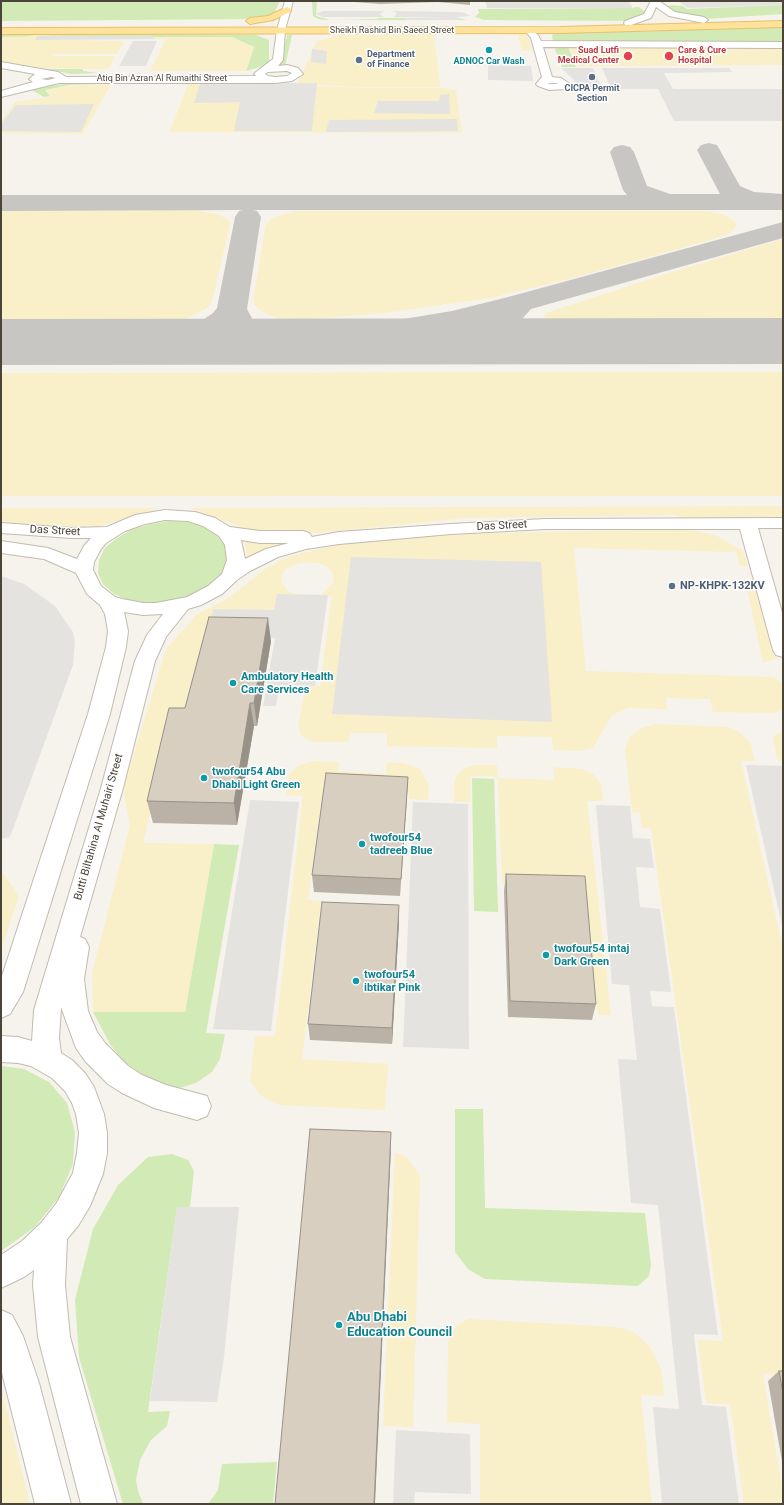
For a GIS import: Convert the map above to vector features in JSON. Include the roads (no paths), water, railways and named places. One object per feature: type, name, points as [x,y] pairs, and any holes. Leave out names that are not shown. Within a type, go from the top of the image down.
[{"type":"main road","points":[[224,27],[263,20],[276,16],[287,10]]},
{"type":"main road","name":"Sheikh Rashid Bin Saeed Street","points":[[339,28],[783,17]]},
{"type":"main road","points":[[323,21],[339,28]]},
{"type":"main road","name":"Sheikh Rashid Bin Saeed Street","points":[[1,24],[224,27],[282,27],[298,25],[339,28],[520,30],[783,24]]},
{"type":"main road","points":[[224,27],[267,36],[280,43]]},
{"type":"main road","name":"Sheikh Rashid Bin Saeed Street","points":[[1,31],[224,27]]},
{"type":"main road","points":[[298,40],[339,28]]},
{"type":"street","points":[[265,73],[277,62],[282,27],[289,1]]},
{"type":"street","points":[[628,22],[648,16],[652,5],[655,2],[672,14],[704,20]]},
{"type":"street","points":[[298,25],[298,40]]},
{"type":"street","points":[[520,30],[534,36],[537,44],[544,68],[548,80],[542,82],[541,84],[552,88],[565,85],[565,83],[558,80],[555,68],[544,68]]},
{"type":"street","points":[[551,56],[546,38],[547,35],[560,30]]},
{"type":"street","points":[[537,44],[783,45]]},
{"type":"street","name":"Atiq Bin Azran Al Rumaithi Street","points":[[1,65],[57,77],[100,79],[265,73],[275,80],[289,79],[298,74],[292,64]]},
{"type":"street","points":[[1,70],[37,80]]},
{"type":"street","points":[[1,94],[37,80],[57,77]]},
{"type":"street","points":[[165,515],[183,516],[209,522],[225,532],[234,545],[236,552],[236,560],[230,576],[215,590],[205,596],[182,605],[156,609],[143,609],[118,605],[108,601],[94,590],[86,578],[84,570],[88,554],[93,546],[109,532],[136,521],[165,515]]},
{"type":"street","name":"Das Street","points":[[225,532],[260,537],[297,538],[333,535],[399,526],[496,519],[783,516]]},
{"type":"street","points":[[746,523],[783,650]]},
{"type":"street","name":"Das Street","points":[[230,576],[272,553],[304,544],[338,538],[451,529],[546,524],[783,523]]},
{"type":"street","name":"Das Street","points":[[1,528],[71,533],[109,532]]},
{"type":"street","name":"Das Street","points":[[1,547],[48,554],[84,570]]},
{"type":"street","points":[[1,1006],[10,992],[99,714],[116,647],[118,631],[115,614],[108,601]]},
{"type":"street","name":"Butti Biltahina Al Muhairi Street","points":[[48,1060],[45,1038],[47,1010],[112,788],[145,661],[157,635],[182,605]]},
{"type":"street","points":[[80,896],[78,928],[71,979],[75,1011],[86,1039],[105,1064],[132,1084],[164,1098],[197,1106]]},
{"type":"street","points":[[1,1049],[23,1051],[48,1060],[62,1069],[75,1082],[84,1097],[90,1114],[93,1133],[92,1153],[84,1182],[79,1195],[67,1216],[52,1234],[33,1252],[13,1266],[1,1272]]},
{"type":"street","points":[[52,1234],[49,1285],[54,1337],[99,1504]]},
{"type":"street","points":[[1,1326],[7,1336],[22,1382],[53,1504]]},
{"type":"place","name":"ADNOC Car Wash","points":[[489,50]]},
{"type":"place","name":"Suad Lutfi Medical Center","points":[[628,56]]},
{"type":"place","name":"Care & Cure Hospital","points":[[669,56]]},
{"type":"place","name":"Department of Finance","points":[[359,60]]},
{"type":"place","name":"CICPA Permit Section","points":[[592,77]]},
{"type":"place","name":"NP-KHPK-132KV","points":[[672,586]]},
{"type":"place","name":"Ambulatory Health Care Services","points":[[233,683]]},
{"type":"place","name":"twofour54 Abu Dhabi Light Green","points":[[204,778]]},
{"type":"place","name":"twofour54 tadreeb Blue","points":[[362,844]]},
{"type":"place","name":"twofour54 intaj Dark Green","points":[[546,955]]},
{"type":"place","name":"twofour54 ibtikar Pink","points":[[356,981]]},
{"type":"place","name":"Abu Dhabi Education Council","points":[[339,1325]]}]
